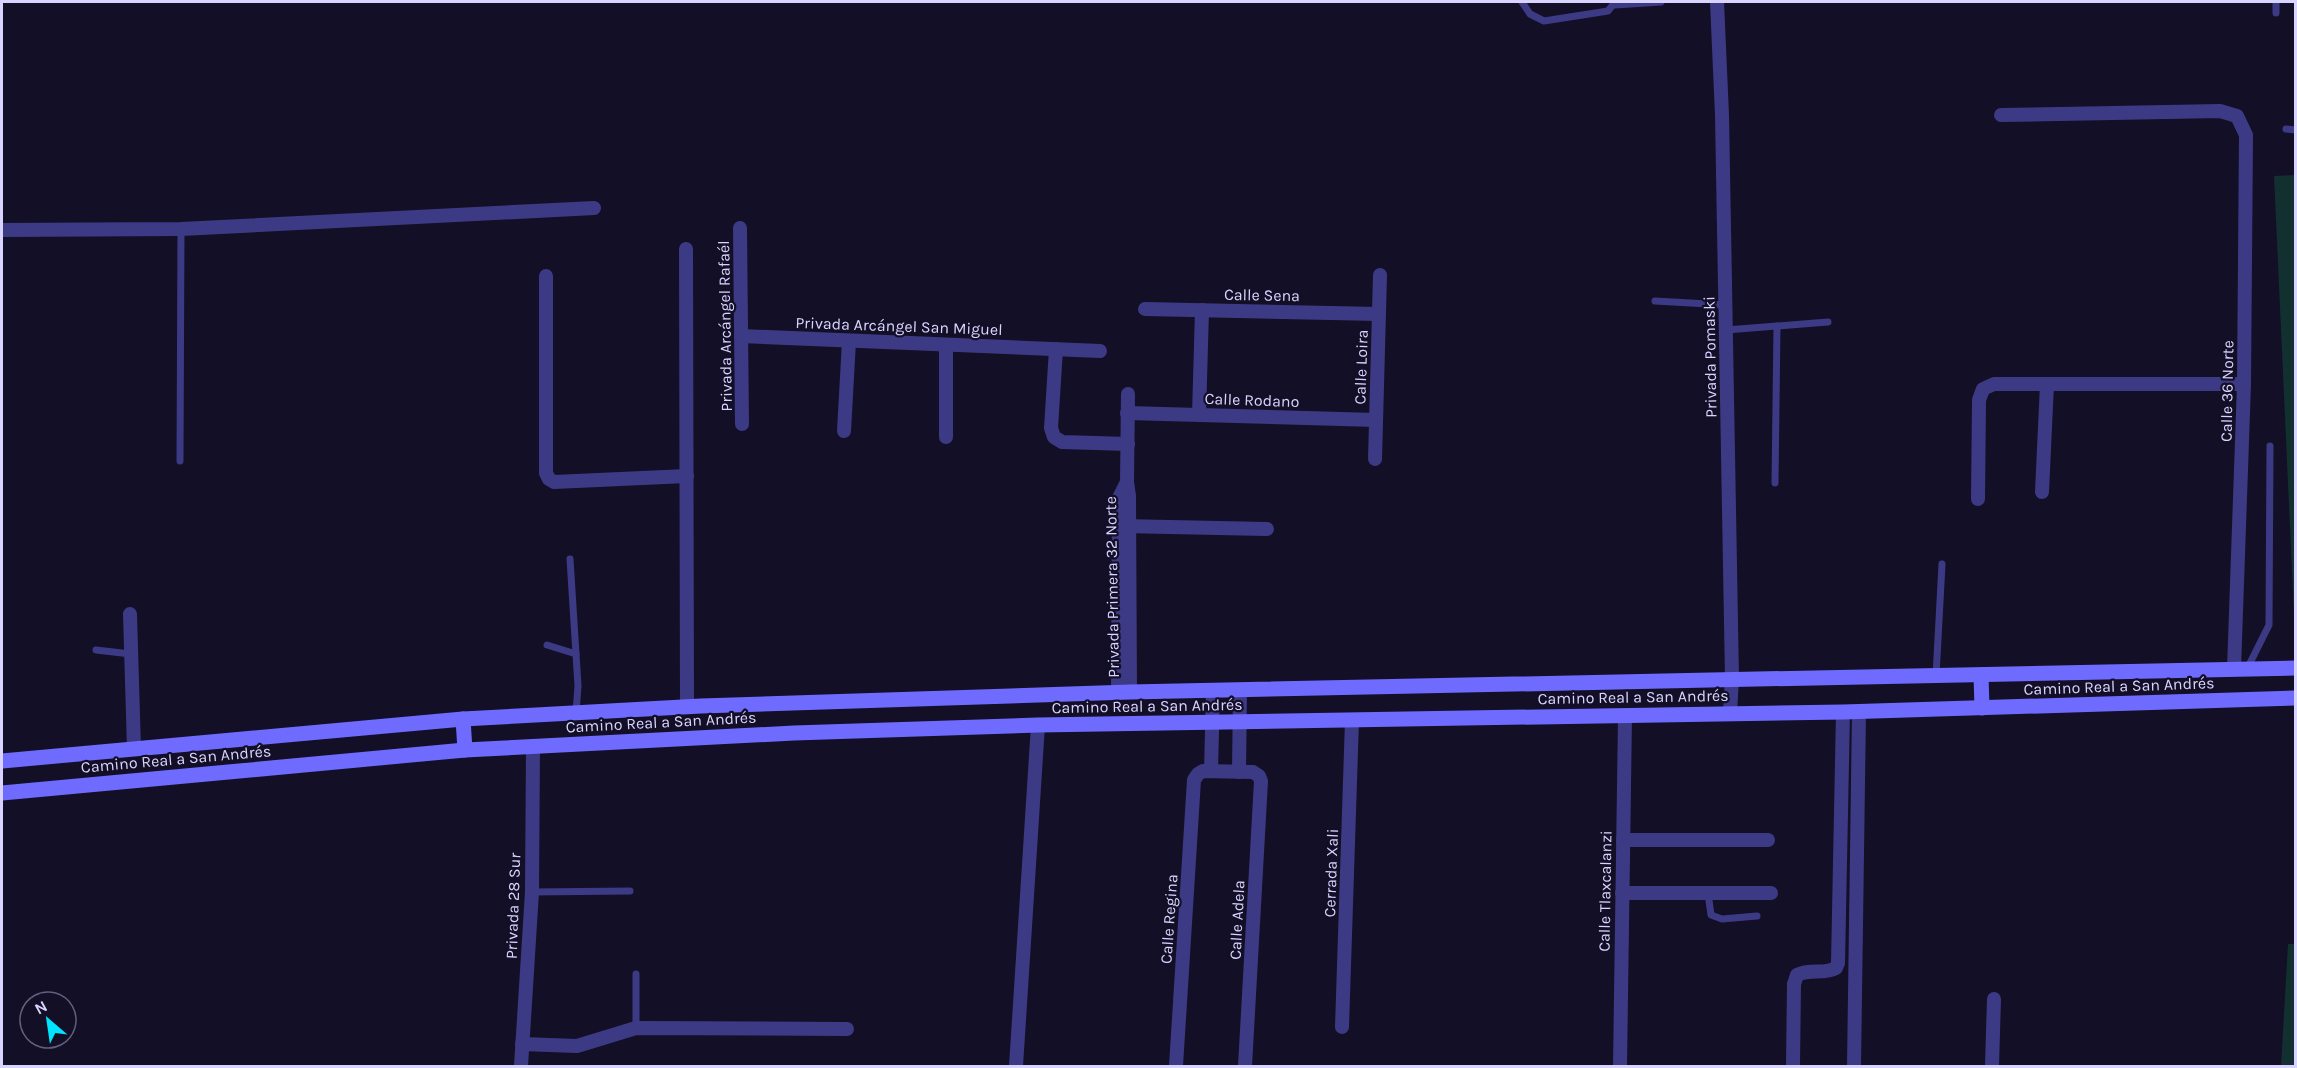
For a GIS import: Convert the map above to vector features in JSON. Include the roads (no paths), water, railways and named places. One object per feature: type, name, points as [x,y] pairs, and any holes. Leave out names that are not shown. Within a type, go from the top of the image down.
[{"type":"main road","name":"Camino Real a San Andrés","points":[[2,761],[463,718],[687,706],[1124,692],[2295,668]]},
{"type":"main road","points":[[1981,675],[1982,708]]},
{"type":"main road","name":"Camino Real a San Andrés","points":[[2,793],[465,750],[794,733],[1038,725],[1851,712],[2295,698]]},
{"type":"main road","points":[[463,718],[465,750]]},
{"type":"street","name":"Privada Pomaski","points":[[1717,2],[1726,304],[1732,679],[1730,713]]},
{"type":"street","name":"Calle 36 Norte","points":[[2001,115],[2220,111],[2237,116],[2246,135],[2241,669]]},
{"type":"street","points":[[2,230],[181,229],[594,208]]},
{"type":"street","name":"Privada Arcángel Rafaél","points":[[740,228],[742,424]]},
{"type":"street","points":[[686,249],[687,706]]},
{"type":"street","name":"Calle Loira","points":[[1375,459],[1380,275]]},
{"type":"street","points":[[546,276],[546,473],[549,479],[554,482],[687,476]]},
{"type":"street","name":"Calle Sena","points":[[1145,309],[1379,314]]},
{"type":"street","points":[[1199,415],[1202,310]]},
{"type":"street","name":"Privada Arcángel San Miguel","points":[[741,336],[1100,351]]},
{"type":"street","points":[[844,431],[849,341]]},
{"type":"street","points":[[946,345],[946,437]]},
{"type":"street","points":[[1056,349],[1051,429],[1054,437],[1062,442],[1128,444]]},
{"type":"street","points":[[1978,499],[1979,400],[1983,389],[1995,384],[2244,384]]},
{"type":"street","points":[[2042,492],[2047,384]]},
{"type":"street","name":"Privada Primera 32 Norte","points":[[1124,692],[1124,526],[1119,498],[1127,482],[1128,394]]},
{"type":"street","name":"Calle Rodano","points":[[1128,413],[1376,420]]},
{"type":"street","points":[[1124,526],[1267,529]]},
{"type":"street","points":[[130,614],[134,749]]},
{"type":"street","name":"Calle Regina","points":[[1176,1066],[1194,780],[1204,773],[1213,723],[1213,691]]},
{"type":"street","points":[[1204,773],[1239,772],[1240,691]]},
{"type":"street","points":[[1793,1066],[1794,984],[1797,975],[1804,971],[1831,971],[1838,963],[1851,712]]},
{"type":"street","points":[[1851,712],[1854,1066]]},
{"type":"street","name":"Calle Tlaxcalanzi","points":[[1620,1066],[1625,716]]},
{"type":"street","name":"Cerrada Xali","points":[[1342,1028],[1352,720]]},
{"type":"street","points":[[1016,1066],[1038,725]]},
{"type":"street","name":"Privada 28 Sur","points":[[521,1066],[532,892],[533,747]]},
{"type":"street","name":"Calle Adela","points":[[1239,772],[1253,772],[1262,781],[1245,1066]]},
{"type":"street","points":[[1623,840],[1768,840]]},
{"type":"street","points":[[1622,893],[1771,892]]},
{"type":"street","points":[[1992,1066],[1994,999]]},
{"type":"street","points":[[522,1044],[577,1046],[636,1028],[847,1029]]},
{"type":"lane","points":[[1522,2],[1530,14],[1544,21],[1608,11],[1615,3],[1661,2]]},
{"type":"lane","points":[[2276,2],[2276,13]]},
{"type":"lane","points":[[2286,129],[2295,130]]},
{"type":"lane","points":[[180,461],[181,229]]},
{"type":"lane","points":[[1655,301],[1726,304]]},
{"type":"lane","points":[[1726,330],[1828,322]]},
{"type":"lane","points":[[1775,483],[1777,326]]},
{"type":"lane","points":[[2241,669],[2270,625],[2270,446]]},
{"type":"lane","points":[[570,559],[578,686],[576,712]]},
{"type":"lane","points":[[1936,676],[1942,564]]},
{"type":"lane","points":[[547,645],[576,654]]},
{"type":"lane","points":[[96,650],[131,654]]},
{"type":"lane","points":[[532,892],[630,891]]},
{"type":"lane","points":[[1708,893],[1712,915],[1722,919],[1757,916]]},
{"type":"lane","points":[[636,974],[636,1028]]}]
